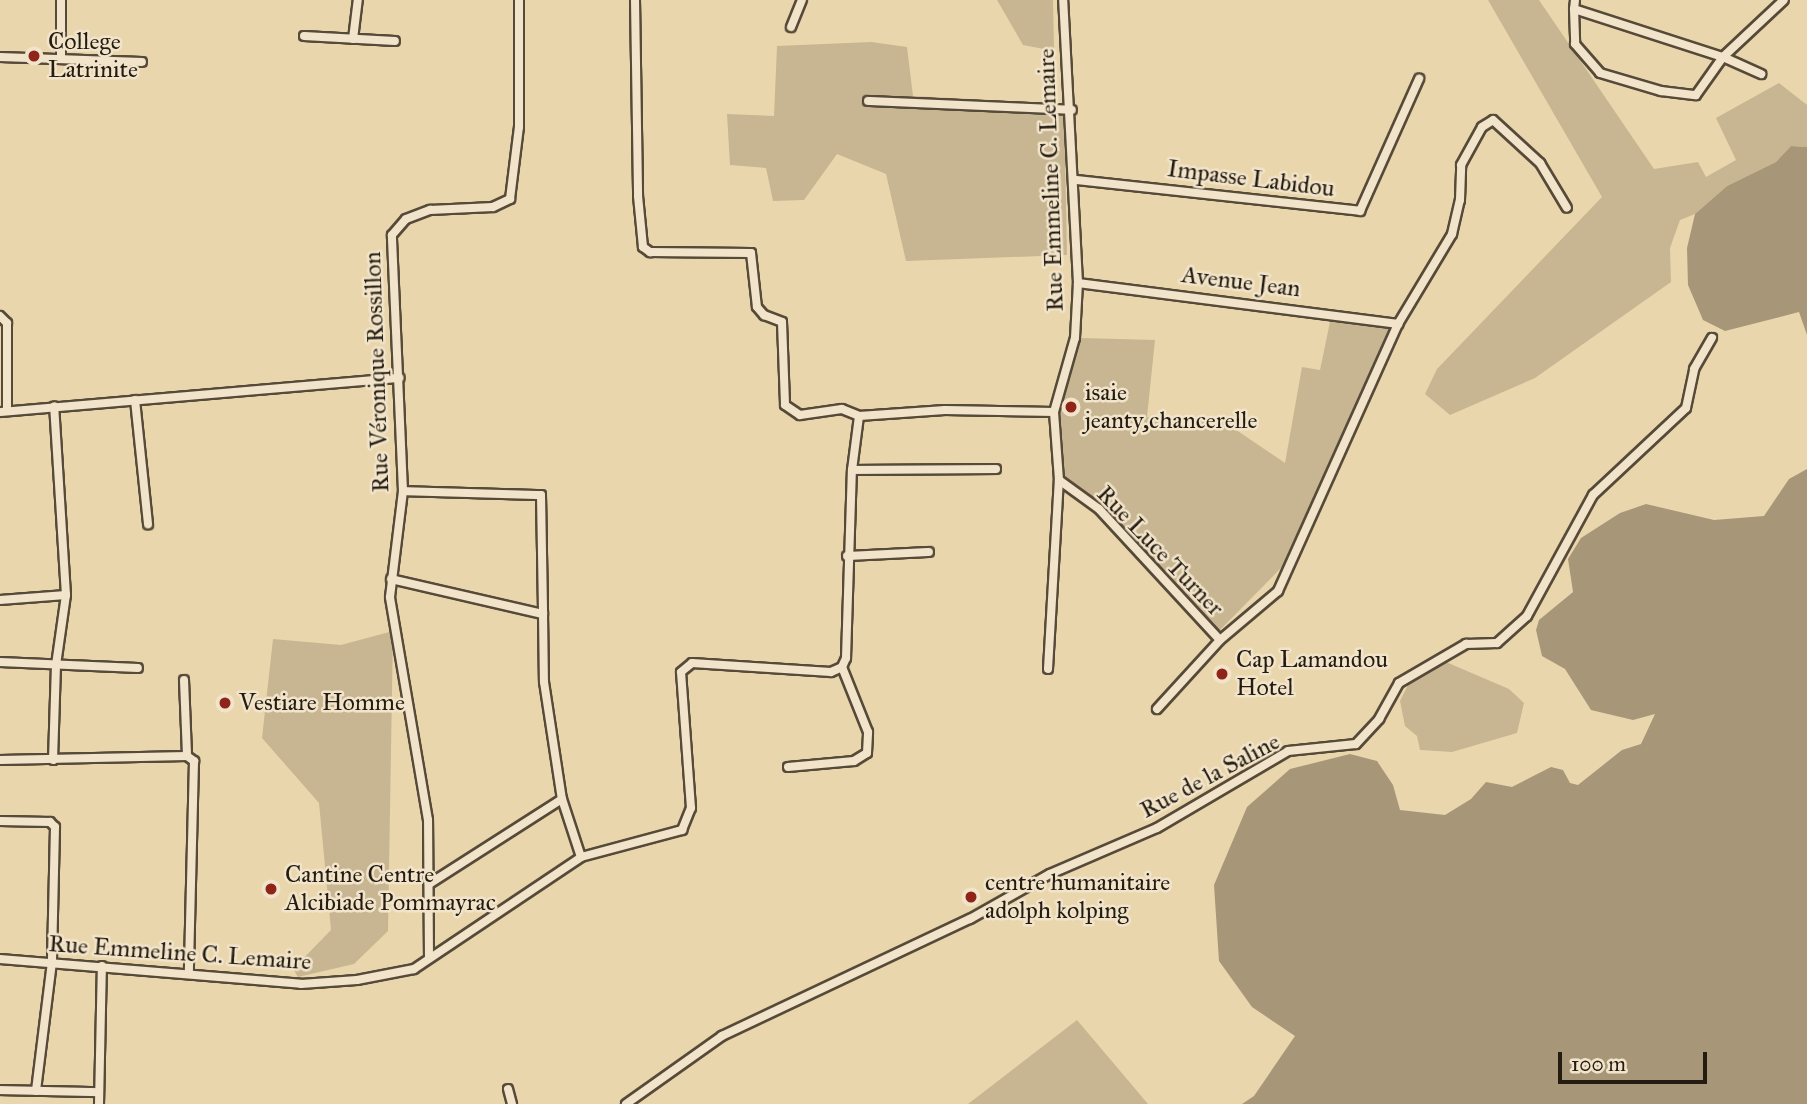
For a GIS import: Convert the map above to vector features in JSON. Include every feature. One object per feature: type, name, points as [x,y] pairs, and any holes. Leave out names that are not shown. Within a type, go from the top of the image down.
[{"type":"street","points":[[61,0],[61,57]]},
{"type":"street","points":[[354,39],[358,0]]},
{"type":"street","name":"Rue Véronique Rossillon","points":[[429,958],[429,884],[420,754],[394,632],[391,579],[403,491],[392,236],[406,219],[430,209],[493,206],[510,199],[519,127],[519,0]]},
{"type":"street","points":[[635,0],[638,196],[643,247],[650,252],[751,253],[757,306],[764,316],[782,322],[785,405],[800,415],[842,409],[859,416],[945,410],[1054,412],[1059,480],[1048,669]]},
{"type":"street","points":[[791,27],[802,0]]},
{"type":"street","name":"Rue Emmeline C. Lemaire","points":[[1054,412],[1074,338],[1078,283],[1076,180],[1063,0]]},
{"type":"street","points":[[1761,74],[1723,57],[1575,5],[1575,44],[1601,74],[1661,92],[1696,95],[1723,57],[1784,0]]},
{"type":"street","points":[[304,36],[395,41]]},
{"type":"street","points":[[0,57],[61,57],[142,62]]},
{"type":"street","name":"Impasse Labidou","points":[[1076,180],[1360,211],[1419,79]]},
{"type":"street","points":[[868,101],[1072,110]]},
{"type":"street","points":[[1157,709],[1220,640],[1278,591],[1398,324],[1452,234],[1460,200],[1461,165],[1482,127],[1493,120],[1540,163],[1567,208]]},
{"type":"street","name":"Avenue Jean","points":[[1078,283],[1398,324]]},
{"type":"street","points":[[0,316],[7,323],[4,411],[400,378]]},
{"type":"street","name":"Rue de la Saline","points":[[626,1104],[722,1036],[941,933],[1050,874],[1157,828],[1289,751],[1356,744],[1379,719],[1399,683],[1466,644],[1496,643],[1527,616],[1593,495],[1686,408],[1694,369],[1712,338]]},
{"type":"street","points":[[135,400],[148,524]]},
{"type":"street","points":[[53,760],[56,666],[66,595],[54,406]]},
{"type":"street","points":[[788,767],[854,761],[867,753],[868,732],[842,667],[846,658],[847,556],[852,470],[859,416]]},
{"type":"street","points":[[852,470],[996,470]]},
{"type":"street","name":"Rue Luce Turner","points":[[1059,480],[1099,509],[1220,640]]},
{"type":"street","points":[[403,491],[541,495],[544,682],[562,799],[581,857]]},
{"type":"street","points":[[847,556],[929,552]]},
{"type":"street","points":[[391,579],[543,614]]},
{"type":"street","points":[[0,600],[66,595]]},
{"type":"street","points":[[0,662],[138,668]]},
{"type":"street","name":"Rue Emmeline C. Lemaire","points":[[0,959],[318,984],[414,969],[581,857],[682,830],[689,821],[678,679],[692,663],[831,671],[842,667]]},
{"type":"street","points":[[184,680],[187,756]]},
{"type":"street","points":[[0,760],[187,756],[194,761],[189,972]]},
{"type":"street","points":[[429,884],[562,799]]},
{"type":"street","points":[[0,821],[50,822],[55,827],[52,962],[36,1091]]},
{"type":"street","points":[[99,1104],[102,966]]},
{"type":"street","points":[[508,1089],[512,1104]]},
{"type":"street","points":[[0,1090],[98,1092]]},
{"type":"shaded area","points":[[997,0],[1053,0],[1054,51],[1023,45]]},
{"type":"shaded area","points":[[1488,0],[1539,0],[1654,169],[1698,162],[1706,177],[1736,160],[1716,118],[1779,83],[1807,105],[1807,147],[1791,146],[1776,162],[1727,186],[1695,214],[1680,220],[1670,248],[1671,282],[1535,378],[1450,415],[1425,394],[1437,369],[1602,197]]},
{"type":"shaded area","points":[[871,42],[907,47],[913,96],[1064,104],[1067,255],[906,261],[886,174],[837,154],[804,200],[773,201],[766,168],[730,165],[727,114],[774,116],[777,46]]},
{"type":"shaded area","points":[[1791,146],[1807,147],[1807,335],[1799,312],[1725,331],[1703,320],[1688,285],[1687,248],[1695,214],[1727,186],[1776,162]]},
{"type":"shaded area","points":[[1331,317],[1394,328],[1284,565],[1218,632],[1101,504],[1062,477],[1059,402],[1081,338],[1155,340],[1147,417],[1223,421],[1285,463],[1302,367],[1320,370]]},
{"type":"shaded area","points":[[1807,469],[1807,1104],[1242,1104],[1254,1096],[1295,1036],[1252,1007],[1219,961],[1214,885],[1247,807],[1290,769],[1350,754],[1377,761],[1393,785],[1400,810],[1445,815],[1471,799],[1486,782],[1512,787],[1551,767],[1563,770],[1570,783],[1578,785],[1622,750],[1641,744],[1655,714],[1633,720],[1591,710],[1565,669],[1542,656],[1536,630],[1539,620],[1573,592],[1568,559],[1581,538],[1620,513],[1646,504],[1714,520],[1764,516],[1789,479]]},
{"type":"shaded area","points":[[393,631],[388,931],[354,964],[298,977],[293,969],[331,930],[319,803],[262,738],[273,639],[341,645]]},
{"type":"shaded area","points":[[1446,662],[1509,689],[1524,703],[1517,733],[1452,752],[1420,750],[1417,736],[1405,726],[1400,701],[1411,679]]},
{"type":"shaded area","points":[[1077,1020],[1148,1104],[968,1104]]},
{"type":"place","name":"College Latrinite","points":[[34,56]]},
{"type":"place","name":"isaie jeanty,chancerelle","points":[[1071,407]]},
{"type":"place","name":"Cap Lamandou Hotel","points":[[1222,674]]},
{"type":"place","name":"Vestiare Homme","points":[[225,703]]},
{"type":"place","name":"Cantine Centre Alcibiade Pommayrac","points":[[271,889]]},
{"type":"place","name":"centre humanitaire adolph kolping","points":[[971,897]]}]
